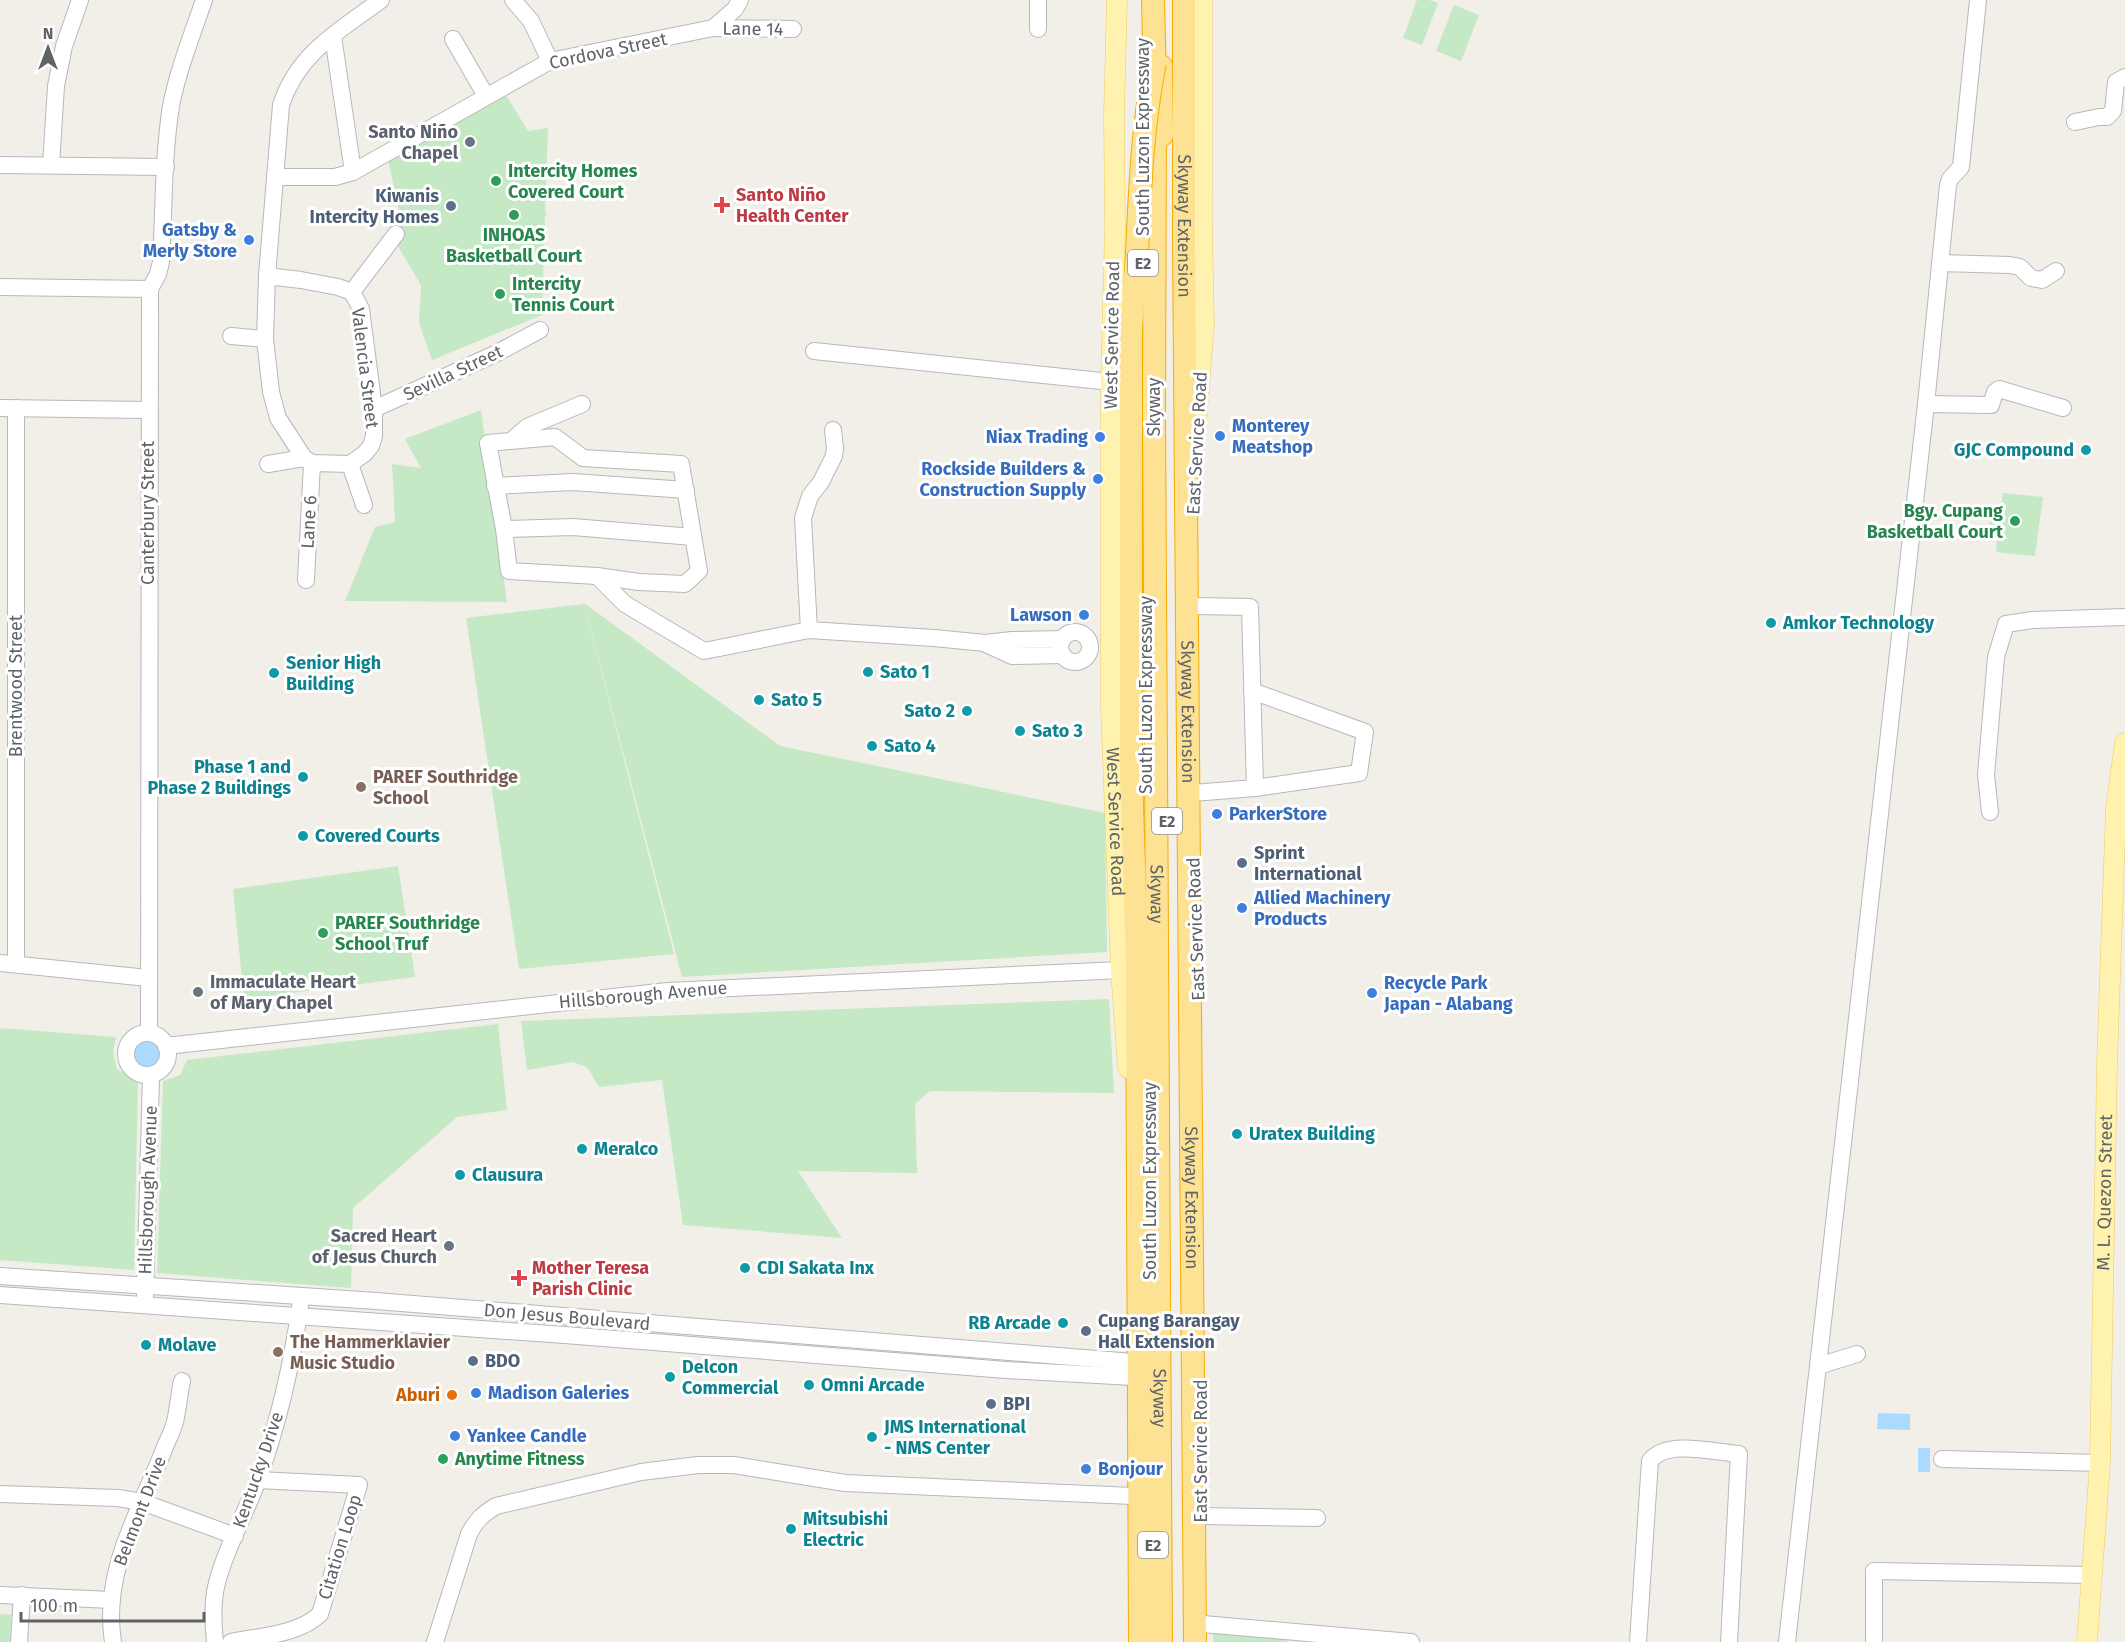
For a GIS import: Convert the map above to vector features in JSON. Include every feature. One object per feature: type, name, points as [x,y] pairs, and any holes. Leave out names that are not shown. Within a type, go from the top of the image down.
[{"type":"highway","name":"South Luzon Expressway","points":[[1142,0],[1154,1642]]},
{"type":"highway","name":"Skyway","points":[[1153,0],[1161,1642]]},
{"type":"highway","name":"Skyway","points":[[1160,0],[1165,416],[1171,1642]]},
{"type":"highway","name":"South Luzon Expressway","points":[[1173,0],[1182,1642]]},
{"type":"highway","name":"Skyway Extension","points":[[1184,0],[1184,251],[1200,1636]]},
{"type":"highway","name":"E2","points":[[1140,1642],[1137,964],[1131,773],[1131,328],[1141,152],[1147,101],[1155,63]]},
{"type":"main road","name":"West Service Road","points":[[1117,0],[1111,382],[1111,646],[1114,835],[1120,970],[1131,1107],[1134,1642]]},
{"type":"main road","name":"East Service Road","points":[[1200,1636],[1198,1023],[1193,794],[1192,504],[1204,325],[1202,0]]},
{"type":"main road","name":"M. L. Quezon Street","points":[[2087,1642],[2100,1463],[2107,1064],[2116,808],[2125,743]]},
{"type":"street","points":[[51,165],[56,86],[64,46],[80,0]]},
{"type":"street","name":"Canterbury Street","points":[[149,1033],[148,410],[150,289],[161,262],[171,106],[182,63],[204,0]]},
{"type":"street","points":[[308,460],[278,418],[271,392],[265,339],[267,276],[280,105],[286,88],[308,55],[381,0]]},
{"type":"street","points":[[513,0],[531,21],[550,61]]},
{"type":"street","name":"Cordova Street","points":[[275,177],[335,177],[353,172],[550,61],[713,28],[735,9],[740,0]]},
{"type":"street","points":[[1038,0],[1038,29]]},
{"type":"street","points":[[1787,1642],[1926,404],[1948,185],[1950,179],[1961,167],[1978,0]]},
{"type":"street","name":"Lane 14","points":[[713,28],[792,30]]},
{"type":"street","points":[[333,36],[353,172]]},
{"type":"street","points":[[453,39],[486,96]]},
{"type":"street","points":[[2075,122],[2107,117],[2113,111],[2116,82],[2125,77]]},
{"type":"street","points":[[0,165],[166,167]]},
{"type":"street","points":[[352,292],[396,234]]},
{"type":"street","points":[[1940,263],[2010,265],[2020,267],[2031,278],[2042,280],[2056,271]]},
{"type":"street","name":"Valencia Street","points":[[267,276],[338,286],[352,292],[361,309],[374,409],[374,436],[371,446],[350,464]]},
{"type":"street","points":[[0,287],[150,289]]},
{"type":"street","name":"Sevilla Street","points":[[374,409],[536,333]]},
{"type":"street","points":[[231,336],[265,339]]},
{"type":"street","points":[[814,351],[1111,382]]},
{"type":"street","points":[[1926,404],[1990,405],[1996,390],[1999,389],[2063,408]]},
{"type":"street","points":[[512,441],[527,427],[582,404]]},
{"type":"street","points":[[8,408],[148,410]]},
{"type":"street","name":"Brentwood Street","points":[[8,408],[8,964]]},
{"type":"street","points":[[552,417],[555,437]]},
{"type":"street","points":[[809,630],[803,519],[810,496],[821,482],[834,456],[833,430]]},
{"type":"street","points":[[555,437],[583,458],[681,464],[699,572],[685,584],[509,571],[504,529],[488,443],[512,441],[555,437]]},
{"type":"street","points":[[268,464],[308,460],[350,464],[364,505]]},
{"type":"street","name":"Lane 6","points":[[306,580],[308,460]]},
{"type":"street","points":[[495,486],[573,482],[686,490]]},
{"type":"street","points":[[504,529],[573,527],[693,537]]},
{"type":"street","points":[[597,576],[625,604],[705,651],[809,630],[986,643],[1012,639],[1061,650],[1071,661],[1080,661],[1088,656],[1090,647],[1088,639],[1081,634],[1073,633],[1061,650]]},
{"type":"street","points":[[625,604],[639,582]]},
{"type":"street","points":[[1194,606],[1250,607],[1255,788]]},
{"type":"street","points":[[1990,812],[1986,775],[1996,657],[2006,624],[2032,620],[2125,617]]},
{"type":"street","points":[[1090,647],[1111,646]]},
{"type":"street","points":[[1193,794],[1255,788],[1359,773],[1365,732],[1252,692]]},
{"type":"street","points":[[8,964],[148,978]]},
{"type":"street","name":"Hillsborough Avenue","points":[[166,1046],[668,990],[1120,970]]},
{"type":"street","points":[[149,1033],[159,1037],[166,1046],[168,1060],[164,1067],[151,1075],[136,1073],[127,1062],[126,1055],[130,1042],[141,1034],[149,1033]]},
{"type":"street","name":"Hillsborough Avenue","points":[[146,1305],[151,1075]]},
{"type":"street","name":"Don Jesus Boulevard","points":[[0,1276],[301,1296],[869,1341],[1133,1370]]},
{"type":"street","points":[[202,1310],[203,1289]]},
{"type":"street","name":"Don Jesus Boulevard","points":[[0,1295],[1006,1370],[1133,1370]]},
{"type":"street","name":"Kentucky Drive","points":[[214,1642],[213,1611],[216,1586],[258,1480],[284,1390],[301,1296]]},
{"type":"street","points":[[868,1359],[869,1341]]},
{"type":"street","points":[[1818,1366],[1857,1354]]},
{"type":"street","name":"Belmont Drive","points":[[113,1642],[112,1600],[120,1554],[175,1422],[182,1381]]},
{"type":"street","points":[[1638,1642],[1650,1461],[1655,1455],[1672,1448],[1739,1454],[1729,1642]]},
{"type":"street","points":[[1942,1459],[2100,1463]]},
{"type":"street","points":[[435,1642],[469,1534],[481,1515],[496,1506],[641,1472],[698,1465],[734,1465],[845,1483],[1133,1496]]},
{"type":"street","name":"Citation Loop","points":[[231,1642],[311,1623],[320,1614],[359,1485],[258,1480]]},
{"type":"street","points":[[0,1494],[118,1498],[142,1502],[235,1536]]},
{"type":"street","points":[[1201,1516],[1317,1518]]},
{"type":"street","points":[[1874,1642],[1874,1571],[2092,1575]]},
{"type":"street","points":[[0,1595],[112,1600]]},
{"type":"street","points":[[18,1642],[22,1596]]},
{"type":"street","points":[[1200,1636],[1411,1642]]},
{"type":"green space","points":[[1417,0],[1438,3],[1422,45],[1403,38]]},
{"type":"green space","points":[[1454,5],[1479,15],[1461,61],[1436,51]]},
{"type":"green space","points":[[504,92],[528,131],[548,128],[542,315],[432,360],[419,323],[421,285],[398,246],[401,220],[387,155]]},
{"type":"green space","points":[[481,410],[507,602],[345,601],[375,527],[395,522],[392,464],[421,468],[405,439]]},
{"type":"green space","name":"Bgy. Cupang Basketball Court","points":[[2003,493],[2043,497],[2035,556],[1996,552],[1998,530],[1989,529],[1991,512],[2000,513]]},
{"type":"green space","points":[[584,603],[780,746],[1105,813],[1107,952],[682,977]]},
{"type":"green space","points":[[584,604],[674,954],[519,969],[466,618]]},
{"type":"green space","name":"PAREF Southridge School Truf","points":[[398,866],[415,977],[244,999],[233,889]]},
{"type":"green space","points":[[1109,999],[1114,1093],[930,1091],[915,1104],[917,1173],[798,1171],[842,1238],[683,1225],[662,1080],[599,1087],[587,1067],[573,1062],[527,1070],[521,1021]]},
{"type":"green space","points":[[498,1024],[507,1110],[457,1117],[353,1208],[351,1288],[157,1273],[163,1081],[180,1075],[187,1060]]},
{"type":"green space","points":[[0,1028],[116,1037],[113,1052],[117,1069],[138,1081],[134,1270],[0,1260]]},
{"type":"green space","points":[[0,1614],[11,1615],[10,1642],[0,1642]]},
{"type":"green space","points":[[1213,1633],[1287,1639],[1287,1642],[1213,1642]]},
{"type":"water","points":[[147,1038],[158,1043],[163,1054],[158,1065],[147,1070],[136,1065],[131,1054],[136,1043]]},
{"type":"water","points":[[1878,1413],[1910,1414],[1910,1430],[1877,1429]]},
{"type":"water","points":[[1918,1448],[1930,1448],[1930,1472],[1918,1472]]},
{"type":"place","name":"Santo Niño Chapel","points":[[470,142]]},
{"type":"place","name":"Intercity Homes Covered Court","points":[[496,181]]},
{"type":"place","name":"Santo Niño Health Center","points":[[722,205]]},
{"type":"place","name":"Kiwanis Intercity Homes","points":[[451,206]]},
{"type":"place","name":"INHOAS Basketball Court","points":[[514,215]]},
{"type":"place","name":"Gatsby & Merly Store","points":[[249,240]]},
{"type":"place","name":"Intercity Tennis Court","points":[[500,294]]},
{"type":"place","name":"Monterey Meatshop","points":[[1220,436]]},
{"type":"place","name":"Niax Trading","points":[[1100,437]]},
{"type":"place","name":"GJC Compound","points":[[2086,450]]},
{"type":"place","name":"Rockside Builders & Construction Supply","points":[[1098,479]]},
{"type":"place","name":"Bgy. Cupang Basketball Court","points":[[2015,521]]},
{"type":"place","name":"Lawson","points":[[1084,615]]},
{"type":"place","name":"Amkor Technology","points":[[1771,623]]},
{"type":"place","name":"Sato 1","points":[[868,672]]},
{"type":"place","name":"Senior High Building","points":[[274,673]]},
{"type":"place","name":"Sato 5","points":[[759,700]]},
{"type":"place","name":"Sato 2","points":[[967,711]]},
{"type":"place","name":"Sato 3","points":[[1020,731]]},
{"type":"place","name":"Sato 4","points":[[872,746]]},
{"type":"place","name":"Phase 1 and Phase 2 Buildings","points":[[303,777]]},
{"type":"place","name":"PAREF Southridge School","points":[[361,787]]},
{"type":"place","name":"ParkerStore","points":[[1217,814]]},
{"type":"place","name":"Covered Courts","points":[[303,836]]},
{"type":"place","name":"Sprint International","points":[[1242,863]]},
{"type":"place","name":"Allied Machinery Products","points":[[1242,908]]},
{"type":"place","name":"PAREF Southridge School Truf","points":[[323,933]]},
{"type":"place","name":"Immaculate Heart of Mary Chapel","points":[[198,992]]},
{"type":"place","name":"Recycle Park Japan - Alabang","points":[[1372,993]]},
{"type":"place","name":"Uratex Building","points":[[1237,1134]]},
{"type":"place","name":"Meralco","points":[[582,1149]]},
{"type":"place","name":"Clausura","points":[[460,1175]]},
{"type":"place","name":"Sacred Heart of Jesus Church","points":[[449,1246]]},
{"type":"place","name":"CDI Sakata Inx","points":[[745,1268]]},
{"type":"place","name":"Mother Teresa Parish Clinic","points":[[519,1278]]},
{"type":"place","name":"RB Arcade","points":[[1063,1323]]},
{"type":"place","name":"Cupang Barangay Hall Extension","points":[[1086,1331]]},
{"type":"place","name":"Molave","points":[[146,1345]]},
{"type":"place","name":"The Hammerklavier Music Studio","points":[[278,1352]]},
{"type":"place","name":"BDO","points":[[473,1361]]},
{"type":"place","name":"Delcon Commercial","points":[[670,1377]]},
{"type":"place","name":"Omni Arcade","points":[[809,1385]]},
{"type":"place","name":"Madison Galeries","points":[[476,1393]]},
{"type":"place","name":"Aburi","points":[[452,1395]]},
{"type":"place","name":"BPI","points":[[991,1404]]},
{"type":"place","name":"Yankee Candle","points":[[455,1436]]},
{"type":"place","name":"JMS International - NMS Center","points":[[872,1437]]},
{"type":"place","name":"Anytime Fitness","points":[[443,1459]]},
{"type":"place","name":"Bonjour","points":[[1086,1469]]},
{"type":"place","name":"Mitsubishi Electric","points":[[791,1529]]}]
